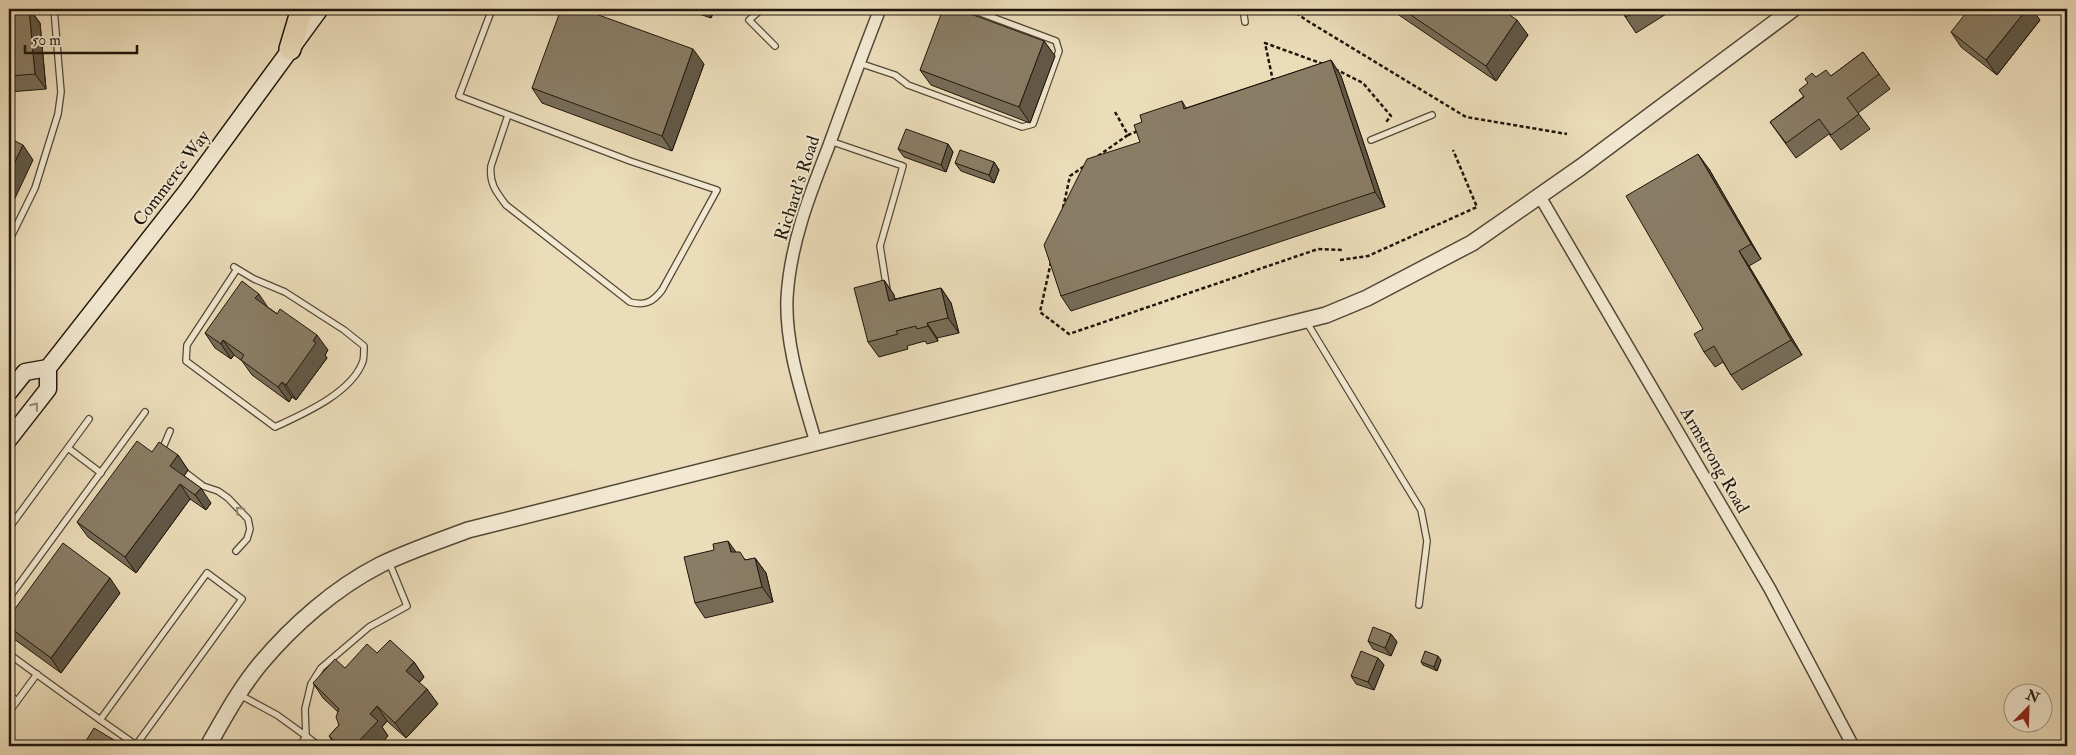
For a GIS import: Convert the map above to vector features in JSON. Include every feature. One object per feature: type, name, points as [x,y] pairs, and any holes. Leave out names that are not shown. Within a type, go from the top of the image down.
[{"type":"highway","points":[[290,49],[302,9]]},
{"type":"main road","name":"Commerce Way","points":[[48,368],[186,192],[320,9]]},
{"type":"main road","points":[[9,392],[25,372],[48,368],[48,389],[9,439]]},
{"type":"street","name":"Richard's Road","points":[[816,443],[797,373],[789,331],[787,298],[791,265],[801,218],[880,9]]},
{"type":"street","points":[[208,746],[239,694],[260,664],[309,615],[341,589],[389,562],[421,547],[468,530],[1326,315],[1368,298],[1472,243],[1581,167],[1793,9]]},
{"type":"street","name":"Armstrong Road","points":[[1539,195],[1770,589],[1853,746]]},
{"type":"lane","points":[[9,241],[35,188],[58,114],[62,92],[54,9]]},
{"type":"lane","points":[[492,9],[459,96],[630,161],[716,190],[662,290],[655,299],[646,304],[630,302],[506,205],[493,188],[490,174],[508,115]]},
{"type":"lane","points":[[762,9],[750,20],[775,46]]},
{"type":"lane","points":[[860,63],[895,75],[908,85],[1022,127],[1033,124],[1059,52],[1056,41],[970,9]]},
{"type":"lane","points":[[1243,9],[1245,22]]},
{"type":"lane","points":[[1370,140],[1432,115]]},
{"type":"lane","points":[[830,141],[903,166],[880,246],[887,290]]},
{"type":"lane","points":[[235,268],[254,280],[285,292],[344,330],[364,346],[363,361],[353,378],[323,404],[275,427],[186,361],[187,345],[235,268]]},
{"type":"lane","points":[[1306,321],[1421,510],[1427,541],[1419,605]]},
{"type":"lane","points":[[9,598],[145,412]]},
{"type":"lane","points":[[9,528],[89,419]]},
{"type":"lane","points":[[163,457],[170,431]]},
{"type":"lane","points":[[68,448],[101,472]]},
{"type":"lane","points":[[184,476],[190,483],[218,491],[228,498],[248,519],[250,530],[246,539],[236,551]]},
{"type":"lane","points":[[300,746],[306,736],[307,700],[311,684],[321,668],[369,627],[407,606],[389,562]]},
{"type":"lane","points":[[9,654],[100,720],[136,744],[242,599],[207,573],[100,720]]},
{"type":"lane","points":[[9,712],[37,674]]},
{"type":"lane","points":[[239,694],[277,714],[319,746]]},
{"type":"lane","points":[[9,695],[17,701]]},
{"type":"path","points":[[1291,9],[1466,117],[1567,134]]},
{"type":"path","points":[[1264,84],[1273,81],[1265,43],[1326,65]]},
{"type":"path","points":[[1333,68],[1363,83],[1391,116],[1370,140]]},
{"type":"path","points":[[1115,112],[1128,135]]},
{"type":"path","points":[[1061,215],[1070,176],[1128,135],[1146,128]]},
{"type":"path","points":[[1340,260],[1368,256],[1477,207],[1453,150]]},
{"type":"path","points":[[1053,254],[1040,312],[1069,334],[1318,249],[1343,250]]},
{"type":"building","points":[[9,9],[29,9],[35,74],[9,76]]},
{"type":"building","points":[[561,9],[582,9],[693,49],[662,136],[532,88]]},
{"type":"building","points":[[943,9],[957,9],[1044,41],[1019,107],[920,70]]},
{"type":"building","points":[[1402,9],[1501,9],[1517,20],[1486,66]]},
{"type":"building","points":[[1620,9],[1639,9],[1626,17]]},
{"type":"building","points":[[1969,9],[2027,9],[1986,60],[1951,32]]},
{"type":"building","points":[[1863,52],[1879,74],[1847,98],[1859,114],[1831,135],[1819,119],[1786,143],[1770,122],[1804,97],[1799,90],[1808,83],[1805,79],[1812,73],[1816,77],[1826,70],[1831,76]]},
{"type":"building","points":[[1331,60],[1375,192],[1061,296],[1044,245],[1087,159],[1140,142],[1134,125],[1142,122],[1140,115],[1182,101],[1184,109]]},
{"type":"building","points":[[906,129],[948,144],[941,165],[898,149]]},
{"type":"building","points":[[9,138],[23,145],[9,174]]},
{"type":"building","points":[[960,150],[994,162],[989,175],[955,163]]},
{"type":"building","points":[[1698,154],[1751,244],[1739,251],[1791,340],[1731,375],[1714,346],[1704,352],[1694,334],[1703,329],[1626,196]]},
{"type":"building","points":[[884,280],[889,301],[941,288],[948,318],[927,323],[928,326],[917,329],[916,326],[896,331],[898,334],[868,342],[854,288]]},
{"type":"building","points":[[242,281],[259,294],[255,298],[277,314],[280,309],[317,335],[313,341],[316,343],[286,385],[282,382],[278,387],[241,360],[244,355],[223,340],[221,344],[205,333]]},
{"type":"building","points":[[137,441],[152,452],[159,442],[178,455],[170,466],[201,488],[195,495],[180,484],[125,557],[77,522]]},
{"type":"building","points":[[728,541],[731,552],[740,552],[745,560],[755,558],[762,587],[695,603],[684,557],[714,550],[713,544]]},
{"type":"building","points":[[63,543],[110,578],[51,658],[9,627],[9,617]]},
{"type":"building","points":[[1373,627],[1391,634],[1385,648],[1368,641]]},
{"type":"building","points":[[390,640],[414,662],[406,671],[427,689],[395,723],[377,706],[370,714],[378,721],[354,746],[340,746],[329,736],[339,725],[336,717],[339,709],[313,683],[335,659],[345,668],[367,644],[377,653]]},
{"type":"building","points":[[1361,651],[1378,658],[1368,682],[1351,676]]},
{"type":"building","points":[[1425,651],[1438,656],[1434,667],[1421,662]]},
{"type":"building","points":[[94,728],[124,746],[88,746],[84,744]]}]
